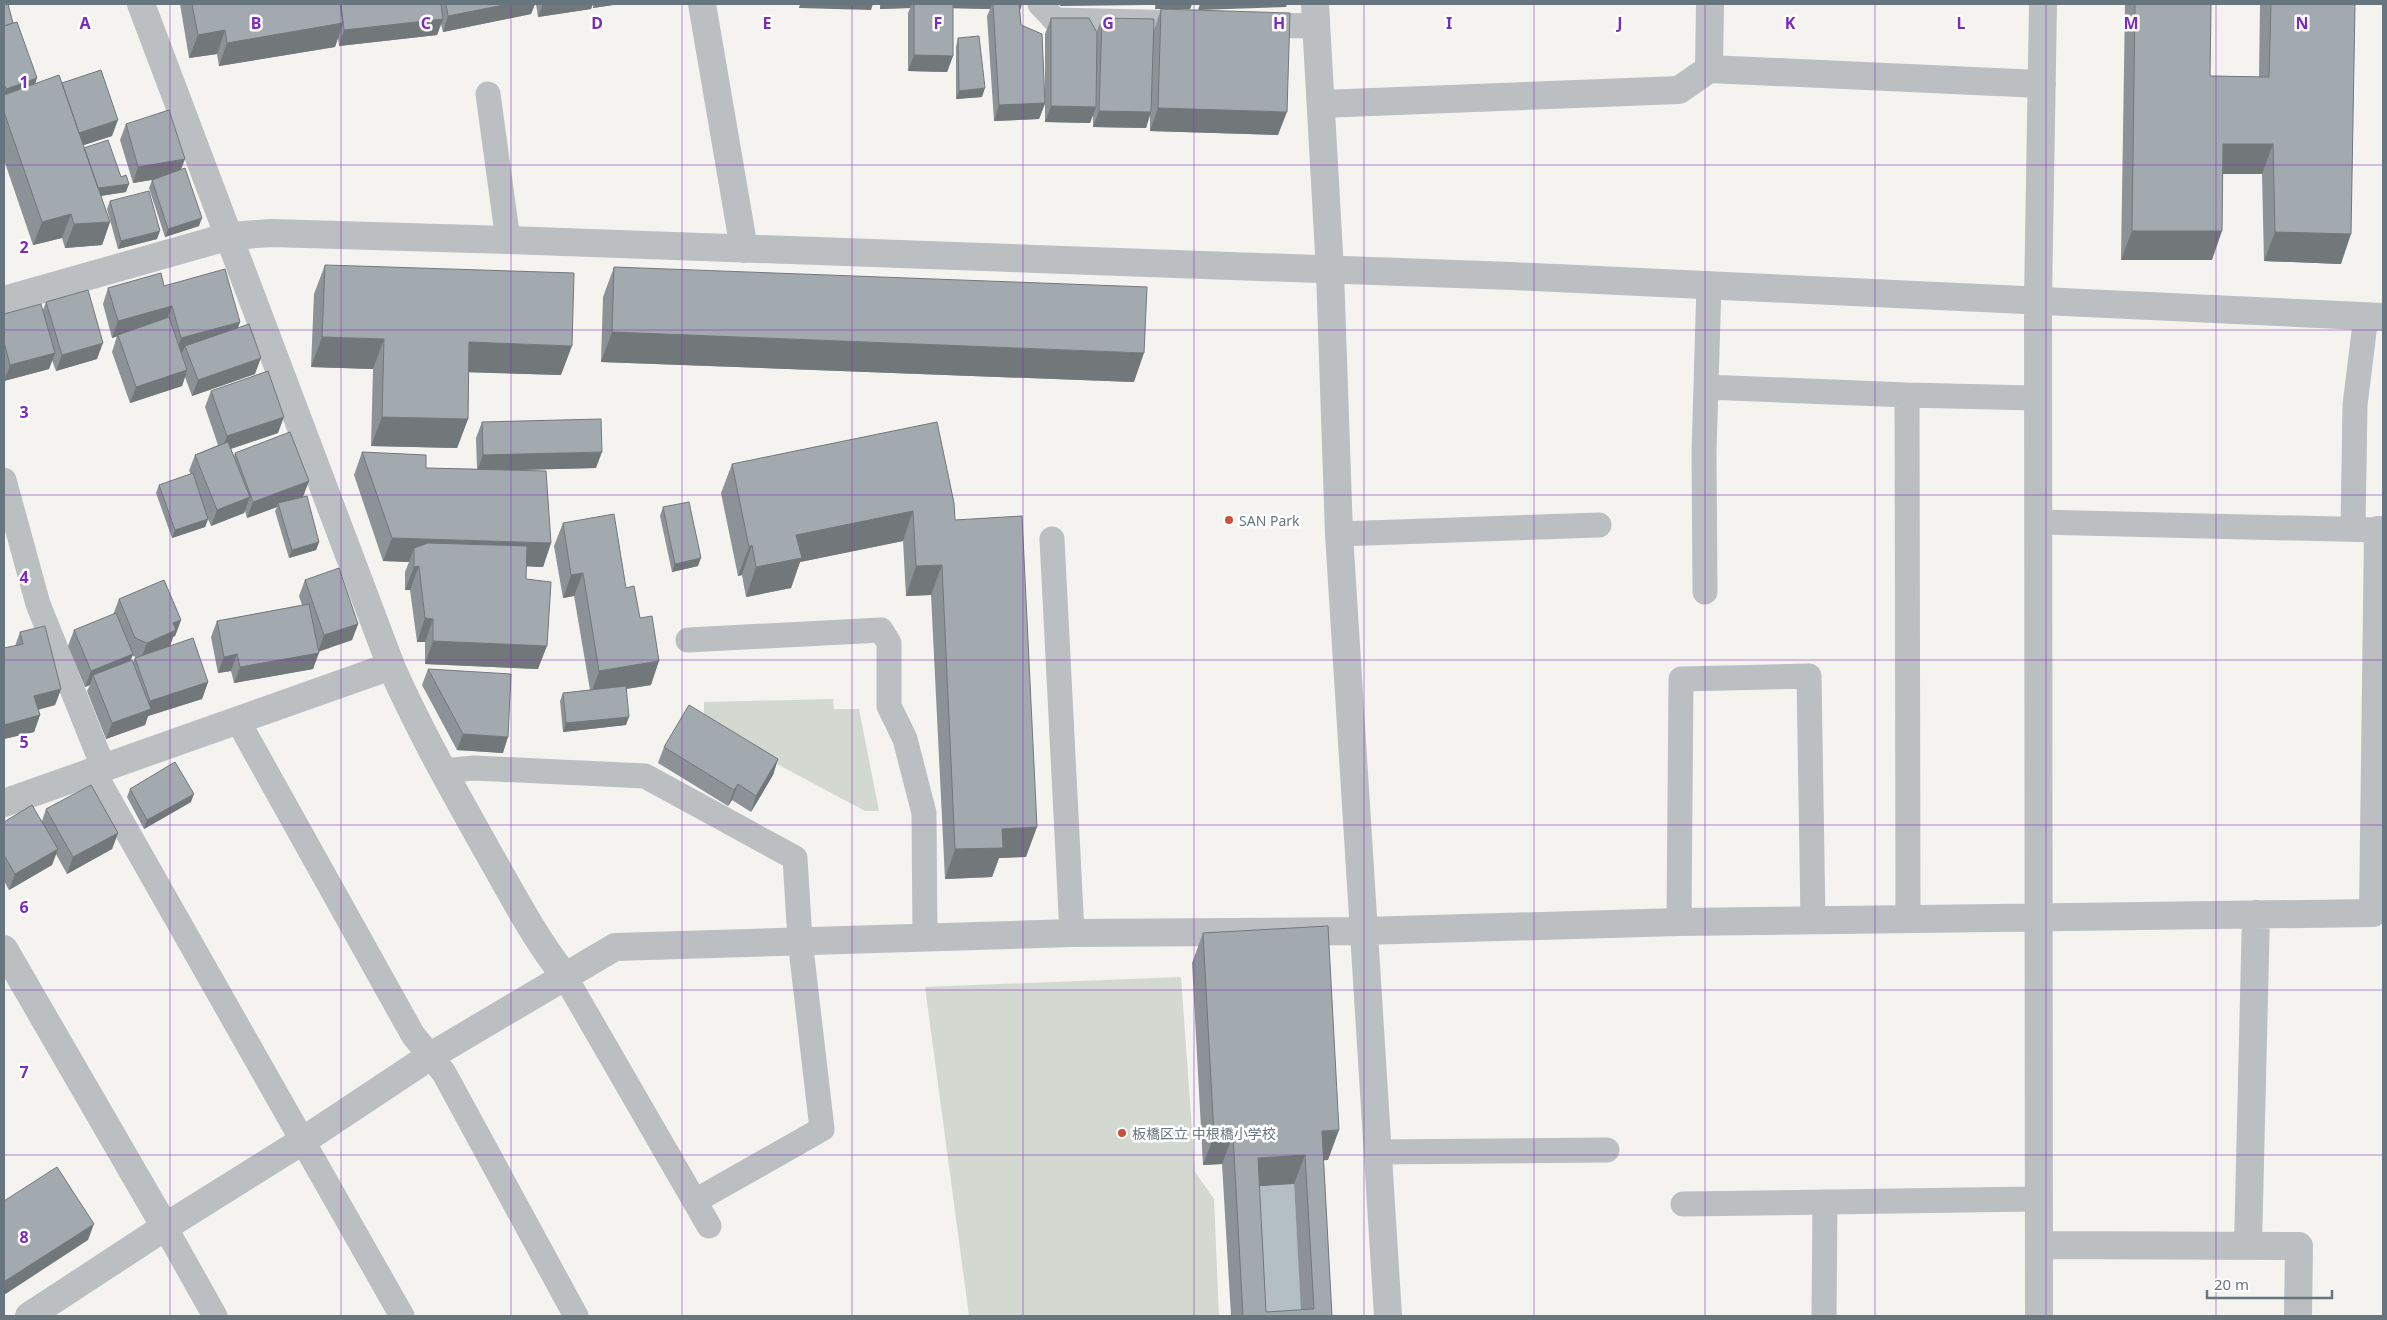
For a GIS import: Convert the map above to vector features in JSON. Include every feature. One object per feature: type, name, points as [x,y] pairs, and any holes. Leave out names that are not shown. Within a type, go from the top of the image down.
[{"type":"street","points":[[141,4],[391,666],[412,713],[443,771],[543,948],[564,975]]},
{"type":"street","points":[[702,4],[744,249]]},
{"type":"street","points":[[1709,69],[1710,4]]},
{"type":"street","points":[[2039,1316],[2038,299],[2043,4]]},
{"type":"street","points":[[1316,15],[1330,270],[1339,534],[1388,1316]]},
{"type":"street","points":[[1321,104],[1679,90],[1709,69],[2042,84]]},
{"type":"street","points":[[4,300],[230,236],[271,234],[508,240],[1512,276],[2375,316]]},
{"type":"street","points":[[30,1316],[165,1227],[304,1140],[429,1057],[564,975],[615,947],[1072,933],[1363,931],[1679,922],[2378,912],[2371,529]]},
{"type":"street","points":[[4,803],[99,771],[391,666]]},
{"type":"street","points":[[2248,1246],[2256,914]]},
{"type":"street","points":[[4,949],[165,1227]]},
{"type":"street","points":[[2039,1245],[2299,1246],[2298,1316]]},
{"type":"lane","points":[[1040,4],[1055,20],[1220,24],[1316,15]]},
{"type":"lane","points":[[488,94],[508,240]]},
{"type":"lane","points":[[1705,592],[1704,452],[1709,284]]},
{"type":"lane","points":[[2038,522],[2371,529],[2354,405],[2375,316]]},
{"type":"lane","points":[[1706,387],[2038,398]]},
{"type":"lane","points":[[1907,395],[1908,919]]},
{"type":"lane","points":[[4,480],[38,604],[99,771],[402,1316]]},
{"type":"lane","points":[[1339,534],[1599,525]]},
{"type":"lane","points":[[1052,540],[1072,933]]},
{"type":"lane","points":[[688,640],[880,630],[889,643],[890,706],[905,739],[924,813],[925,937]]},
{"type":"lane","points":[[1679,922],[1681,679],[1799,676],[1809,676],[1812,920]]},
{"type":"lane","points":[[238,721],[413,1034],[429,1057],[444,1073],[576,1316]]},
{"type":"lane","points":[[443,771],[474,768],[645,776],[795,858],[800,940],[822,1129],[695,1201]]},
{"type":"lane","points":[[564,975],[708,1226]]},
{"type":"lane","points":[[1377,1152],[1608,1150]]},
{"type":"lane","points":[[1683,1204],[2040,1198]]},
{"type":"lane","points":[[1824,1316],[1825,1202]]},
{"type":"lane","points":[[165,1227],[215,1316]]},
{"type":"shaded area","points":[[833,699],[834,709],[859,709],[879,811],[865,811],[704,725],[704,702]]},
{"type":"shaded area","points":[[1181,977],[1195,1172],[1214,1199],[1219,1316],[969,1316],[925,987]]},
{"type":"shaded area","points":[[1294,1184],[1302,1316],[1254,1316],[1247,1187]]},
{"type":"building","points":[[4,4],[8,4],[13,23],[4,26]]},
{"type":"building","points":[[192,4],[340,4],[343,23],[227,43],[225,30],[198,35]]},
{"type":"building","points":[[341,4],[441,4],[443,19],[344,30]]},
{"type":"building","points":[[446,4],[509,4],[448,16]]},
{"type":"building","points":[[914,4],[953,4],[953,56],[914,55]]},
{"type":"building","points":[[993,4],[1019,4],[1021,25],[1042,34],[1045,103],[999,105]]},
{"type":"building","points":[[2135,4],[2211,4],[2210,76],[2269,77],[2271,4],[2355,4],[2351,234],[2275,232],[2273,144],[2223,144],[2222,231],[2132,231]]},
{"type":"building","points":[[1161,9],[1290,13],[1287,112],[1158,108]]},
{"type":"building","points":[[1051,18],[1089,18],[1097,33],[1096,107],[1051,106]]},
{"type":"building","points":[[1102,18],[1154,19],[1151,112],[1099,111]]},
{"type":"building","points":[[17,22],[37,78],[6,89],[4,84],[4,26]]},
{"type":"building","points":[[979,36],[985,88],[959,91],[958,38]]},
{"type":"building","points":[[101,70],[118,120],[79,133],[62,83]]},
{"type":"building","points":[[59,75],[110,222],[74,224],[71,214],[42,222],[4,112],[4,95]]},
{"type":"building","points":[[169,110],[185,159],[138,167],[126,124]]},
{"type":"building","points":[[108,140],[121,177],[126,175],[129,184],[98,188],[84,148]]},
{"type":"building","points":[[185,168],[202,218],[168,229],[152,180]]},
{"type":"building","points":[[149,191],[160,231],[121,241],[110,201]]},
{"type":"building","points":[[325,265],[574,273],[572,346],[469,342],[468,419],[382,417],[384,339],[322,337]]},
{"type":"building","points":[[614,267],[1147,287],[1144,353],[612,332]]},
{"type":"building","points":[[225,269],[240,322],[181,338],[172,306],[118,321],[108,288],[161,273],[164,286]]},
{"type":"building","points":[[88,290],[103,343],[62,355],[46,302]]},
{"type":"building","points":[[41,304],[55,353],[10,365],[4,342],[4,314]]},
{"type":"building","points":[[169,317],[187,370],[136,387],[118,335]]},
{"type":"building","points":[[249,324],[261,358],[198,380],[185,346]]},
{"type":"building","points":[[268,371],[284,417],[227,436],[211,391]]},
{"type":"building","points":[[601,419],[602,452],[483,455],[482,422]]},
{"type":"building","points":[[937,422],[954,503],[955,520],[1022,516],[1037,827],[1002,829],[1003,848],[955,849],[942,565],[916,566],[913,511],[796,535],[802,558],[756,567],[752,545],[749,547],[732,464]]},
{"type":"building","points":[[290,432],[309,481],[253,502],[235,453]]},
{"type":"building","points":[[228,442],[250,497],[217,510],[195,455]]},
{"type":"building","points":[[362,452],[426,455],[426,468],[546,471],[551,543],[392,538]]},
{"type":"building","points":[[193,473],[208,519],[175,530],[159,485]]},
{"type":"building","points":[[307,496],[319,542],[292,550],[278,503]]},
{"type":"building","points":[[689,502],[701,558],[675,564],[663,507]]},
{"type":"building","points":[[614,514],[626,588],[634,586],[640,618],[652,616],[659,661],[599,671],[583,573],[571,575],[563,523]]},
{"type":"building","points":[[428,543],[527,546],[526,579],[551,582],[547,646],[433,641],[433,619],[425,618],[419,566],[414,567],[414,548]]},
{"type":"building","points":[[339,568],[358,624],[324,635],[305,580]]},
{"type":"building","points":[[164,580],[181,620],[173,623],[176,630],[147,643],[135,638],[119,599]]},
{"type":"building","points":[[309,604],[319,653],[240,667],[237,654],[224,657],[217,621]]},
{"type":"building","points":[[116,613],[133,654],[91,671],[74,630]]},
{"type":"building","points":[[45,626],[61,689],[34,696],[40,715],[4,725],[4,648],[23,644],[20,632]]},
{"type":"building","points":[[193,638],[208,682],[150,701],[135,658]]},
{"type":"building","points":[[132,660],[151,709],[112,723],[93,675]]},
{"type":"building","points":[[428,669],[511,674],[508,737],[463,734]]},
{"type":"building","points":[[626,686],[629,717],[566,723],[563,693]]},
{"type":"building","points":[[689,705],[778,759],[756,796],[738,784],[734,790],[664,747]]},
{"type":"building","points":[[175,762],[194,794],[147,820],[130,789]]},
{"type":"building","points":[[91,785],[118,833],[73,857],[46,809]]},
{"type":"building","points":[[32,805],[58,849],[15,874],[4,855],[4,822]]},
{"type":"building","points":[[1328,926],[1339,1130],[1322,1131],[1332,1316],[1243,1316],[1233,1135],[1214,1136],[1203,933]],"holes":[[[1305,1155],[1314,1309],[1266,1312],[1258,1158]]]},
{"type":"building","points":[[57,1167],[94,1224],[5,1281],[4,1201]]},
{"type":"place","name":"SAN Park","points":[[1229,520]]},
{"type":"place","name":"板橋区立 中根橋小学校","points":[[1122,1133]]}]
